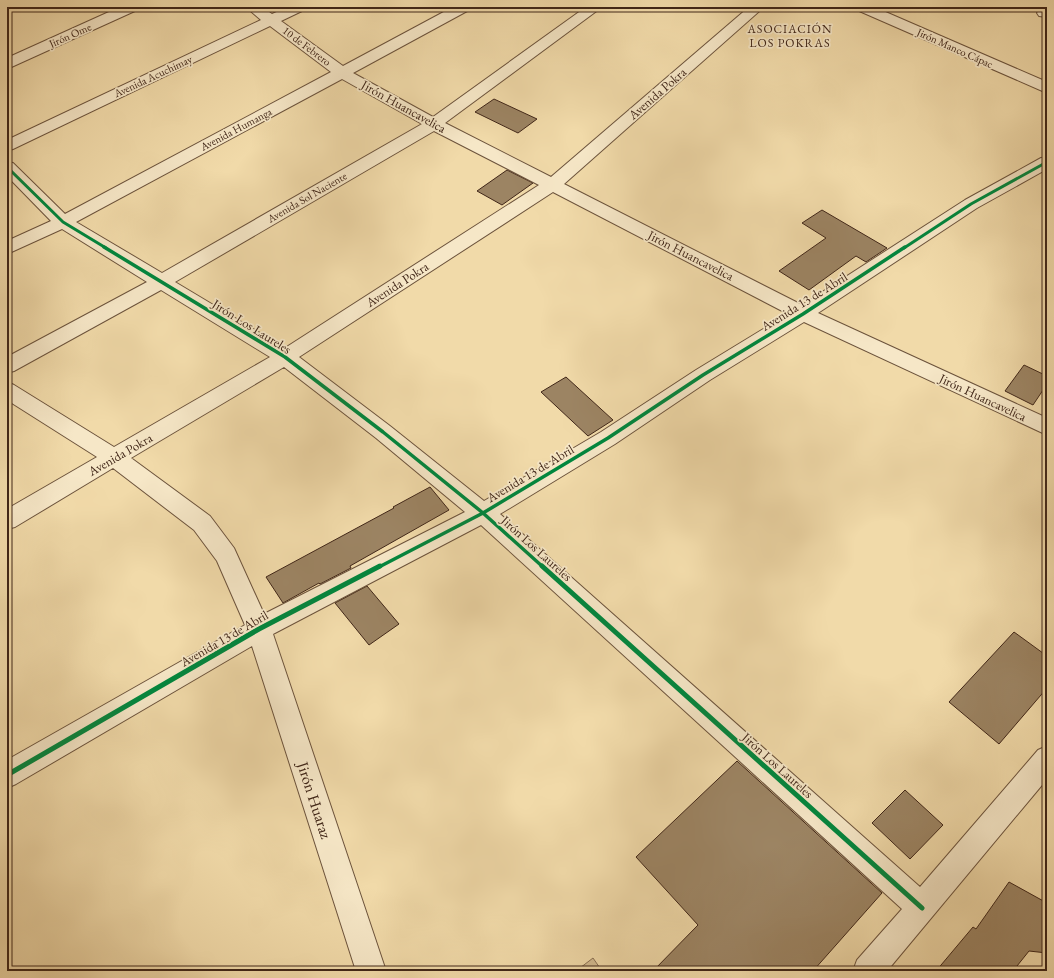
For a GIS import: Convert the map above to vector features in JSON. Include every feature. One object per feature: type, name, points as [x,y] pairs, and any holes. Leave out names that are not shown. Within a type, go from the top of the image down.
[{"type":"street","name":"Jirón Ome","points":[[7,64],[132,7]]},
{"type":"street","name":"10 de Febrero","points":[[253,7],[341,72]]},
{"type":"street","name":"Avenida Acuchimay","points":[[7,146],[300,7]]},
{"type":"street","name":"Avenida Humanga","points":[[7,248],[63,222],[464,7]]},
{"type":"street","name":"Avenida Sol Naciente","points":[[7,366],[161,282],[434,124],[595,7]]},
{"type":"street","name":"Avenida Pokra","points":[[7,520],[285,357],[553,184],[756,7]]},
{"type":"street","name":"Jirón Manco Cápac","points":[[862,7],[1047,88]]},
{"type":"street","name":"Jirón Huancavelica","points":[[341,72],[434,124],[803,314],[1047,427]]},
{"type":"street","name":"Avenida 13 de Abril","points":[[7,775],[259,629],[483,513],[608,438],[703,375],[803,314],[971,204],[1047,162]]},
{"type":"street","name":"Jirón Los Laureles","points":[[7,167],[63,222],[285,357],[383,432],[483,513],[922,908]]},
{"type":"street","name":"Jirón Huaraz","points":[[7,390],[114,457],[202,523],[226,555],[259,629],[371,971]]},
{"type":"street","points":[[868,971],[1047,759]]},
{"type":"shaded area","points":[[593,958],[602,971],[576,971]]},
{"type":"building","points":[[494,99],[537,119],[518,133],[475,112]]},
{"type":"building","points":[[507,170],[533,183],[502,205],[477,191]]},
{"type":"building","points":[[822,210],[887,248],[866,262],[856,256],[809,290],[779,271],[826,238],[802,223]]},
{"type":"building","points":[[1024,365],[1047,376],[1047,384],[1033,405],[1005,391]]},
{"type":"building","points":[[566,377],[613,420],[588,436],[541,392]]},
{"type":"building","points":[[430,487],[449,510],[350,566],[351,568],[320,584],[319,583],[283,603],[266,577]]},
{"type":"building","points":[[367,586],[399,624],[369,645],[335,603]]},
{"type":"building","points":[[1014,632],[1047,656],[1047,688],[999,744],[949,702]]},
{"type":"building","points":[[737,761],[882,893],[813,971],[653,971],[698,925],[636,857]]},
{"type":"building","points":[[905,790],[943,825],[910,859],[872,823]]},
{"type":"building","points":[[1009,882],[1047,903],[1047,953],[1029,951],[1013,971],[936,971],[973,927],[976,929]]},
{"type":"cycle path","points":[[7,775],[259,629],[483,513],[608,438],[703,375],[803,314],[971,204],[1047,162]]},
{"type":"cycle path","points":[[7,167],[63,222],[285,357],[383,432],[483,513],[922,908]]},
{"type":"district","name":"ASOCIACIÓN LOS POKRAS","points":[[790,36]]}]
